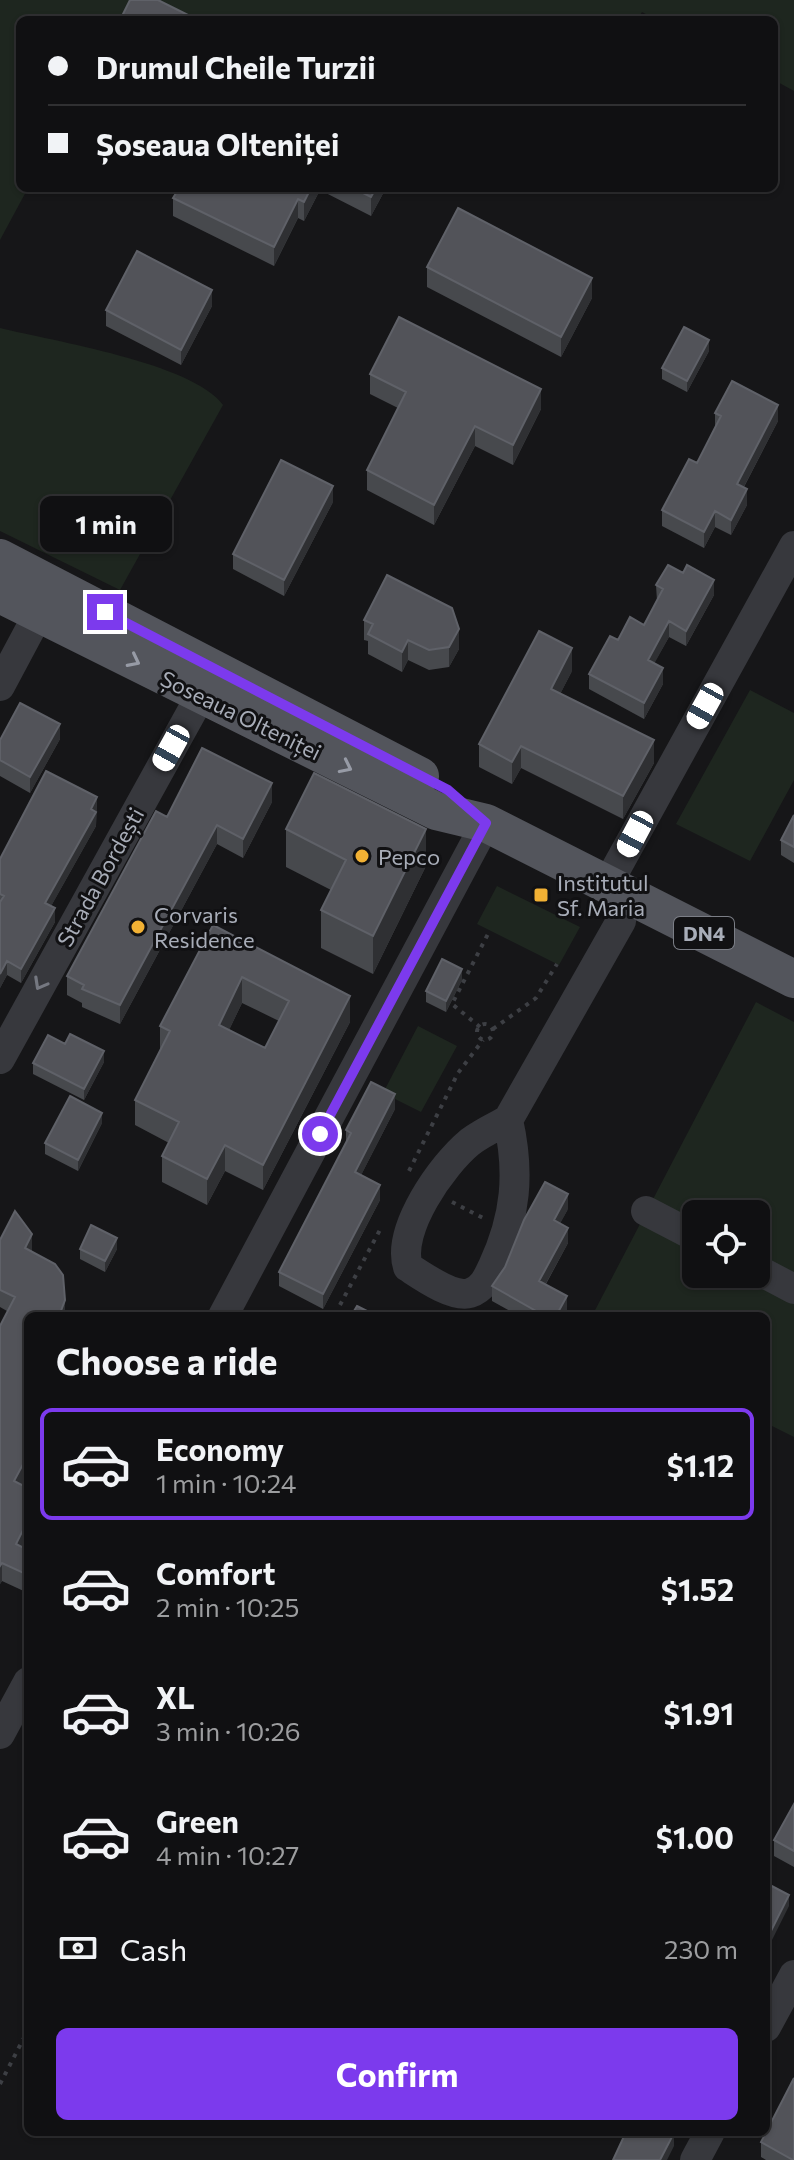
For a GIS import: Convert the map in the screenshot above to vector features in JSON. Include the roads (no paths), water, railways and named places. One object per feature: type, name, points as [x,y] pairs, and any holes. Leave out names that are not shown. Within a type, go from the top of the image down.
[{"type":"main road","name":"Șoseaua Olteniței","points":[[0,558],[46,600],[201,695],[436,811],[486,823],[794,979]]},
{"type":"main road","name":"Șoseaua Olteniței","points":[[0,594],[46,600],[448,790],[486,823]]},
{"type":"street","points":[[607,885],[794,546]]},
{"type":"street","points":[[0,686],[46,600]]},
{"type":"street","name":"Strada Bordești","points":[[0,1059],[201,695]]},
{"type":"street","points":[[225,1312],[486,823]]},
{"type":"street","points":[[508,1120],[514,1180],[509,1232],[487,1280],[471,1293],[460,1294],[408,1267],[404,1254],[406,1241],[430,1191],[460,1152],[485,1132],[508,1120],[621,921]]},
{"type":"street","points":[[646,1211],[682,1230]]},
{"type":"street","points":[[770,1276],[794,1289]]},
{"type":"street","points":[[0,1734],[24,1689]]},
{"type":"street","points":[[770,2020],[794,1975]]},
{"type":"street","points":[[695,2160],[708,2136]]},
{"type":"place","name":"Pepco","points":[[362,856]]},
{"type":"place","name":"Institutul Sf. Maria","points":[[541,895]]},
{"type":"place","name":"Corvaris Residence","points":[[138,927]]}]
